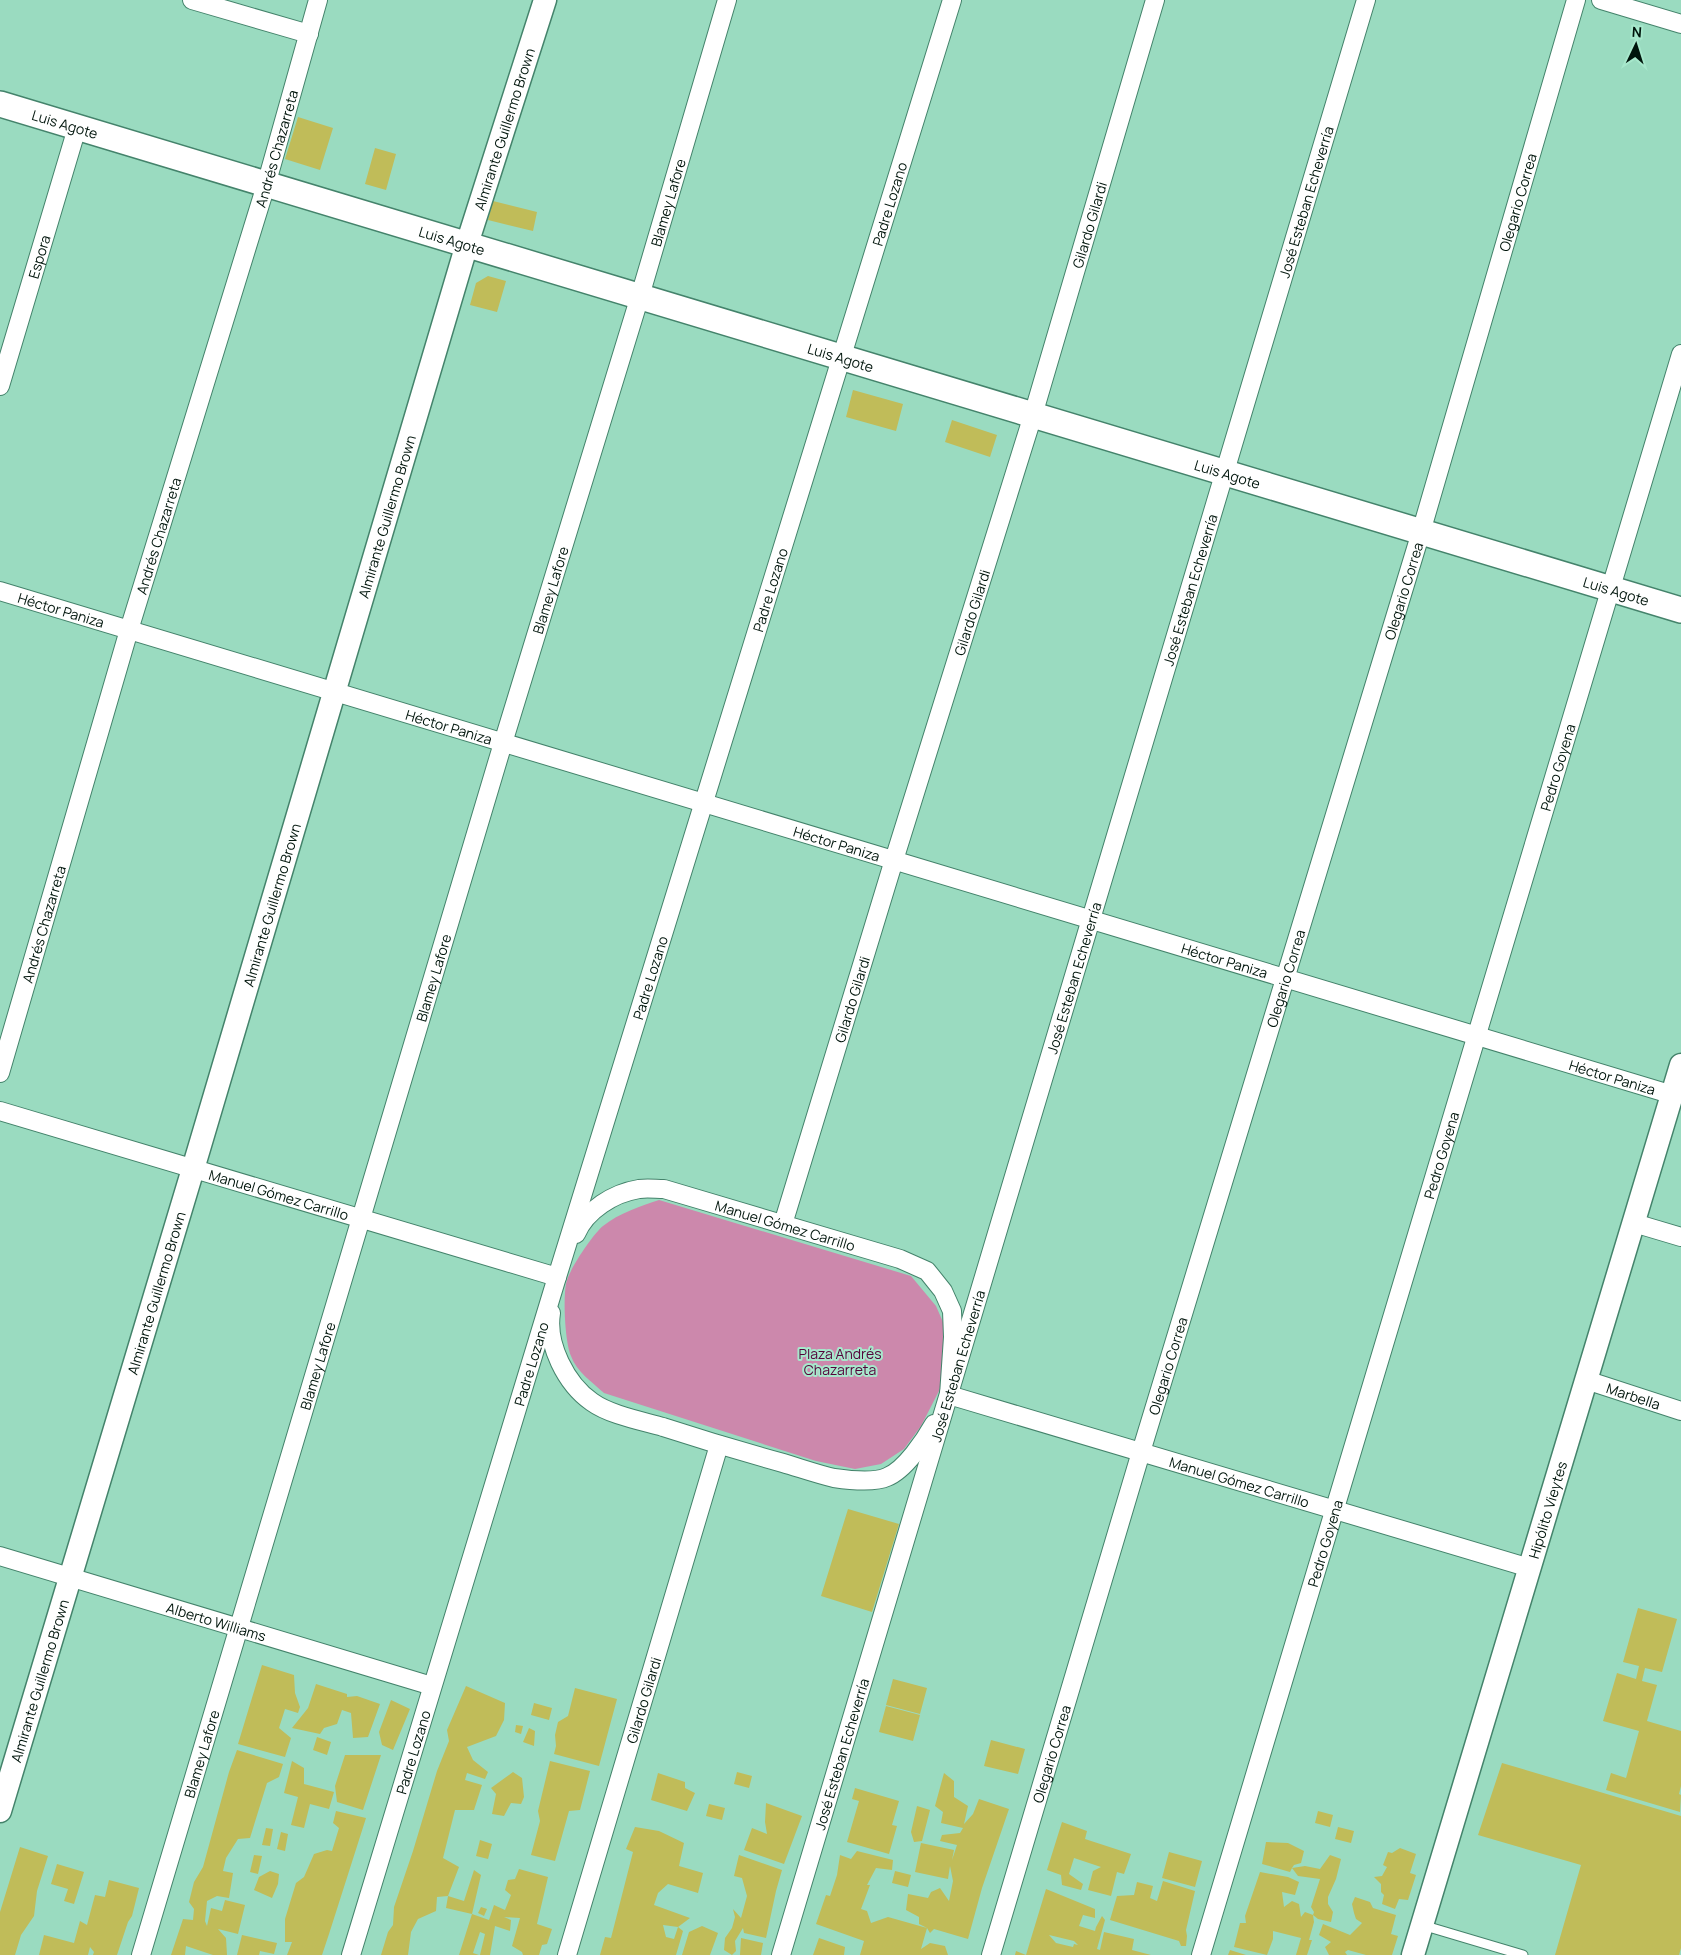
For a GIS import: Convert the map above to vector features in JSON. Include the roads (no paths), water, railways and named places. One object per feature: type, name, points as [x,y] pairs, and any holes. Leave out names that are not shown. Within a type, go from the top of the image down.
[{"type":"main road","name":"Luis Agote","points":[[0,104],[1681,610]]},
{"type":"street","points":[[192,0],[308,34]]},
{"type":"street","name":"Andrés Chazarreta","points":[[0,1073],[129,630],[266,185],[318,0]]},
{"type":"street","name":"Almirante Guillermo Brown","points":[[0,1811],[467,244],[545,0]]},
{"type":"street","name":"Blamey Lafore","points":[[141,1955],[503,743],[640,296],[727,0]]},
{"type":"street","name":"Padre Lozano","points":[[351,1955],[557,1276],[952,0]]},
{"type":"street","name":"Gilardo Gilardi","points":[[783,1224],[1033,415],[1155,0]]},
{"type":"street","name":"José Esteban Echeverría","points":[[782,1955],[1366,0]]},
{"type":"street","name":"Olegario Correa","points":[[991,1955],[1141,1452],[1421,532],[1576,0]]},
{"type":"street","points":[[1601,0],[1681,24]]},
{"type":"street","name":"Espora","points":[[0,386],[77,128]]},
{"type":"street","name":"Pedro Goyena","points":[[1201,1955],[1681,354]]},
{"type":"street","name":"Héctor Paniza","points":[[0,591],[1673,1094]]},
{"type":"street","name":"Hipólito Vieytes","points":[[1413,1955],[1681,1065]]},
{"type":"street","name":"Manuel Gómez Carrillo","points":[[0,1111],[557,1276]]},
{"type":"street","name":"Manuel Gómez Carrillo","points":[[664,1189],[900,1259],[927,1271],[943,1291],[952,1311],[954,1337],[949,1394],[928,1434],[909,1460],[887,1477],[865,1480],[835,1478],[719,1445],[612,1411],[592,1402],[574,1384],[563,1367],[554,1347],[550,1325],[557,1276],[578,1228],[596,1207],[614,1198],[638,1190],[664,1189]]},
{"type":"street","points":[[1634,1223],[1681,1237]]},
{"type":"street","name":"Marbella","points":[[1586,1380],[1681,1411]]},
{"type":"street","name":"Manuel Gómez Carrillo","points":[[949,1394],[1530,1568]]},
{"type":"street","name":"Gilardo Gilardi","points":[[567,1955],[719,1445]]},
{"type":"street","name":"Alberto Williams","points":[[0,1556],[432,1686]]},
{"type":"lane","points":[[1422,1925],[1523,1955]]},
{"type":"park label","name":"Plaza Andrés Chazarreta","points":[[840,1362]]}]
